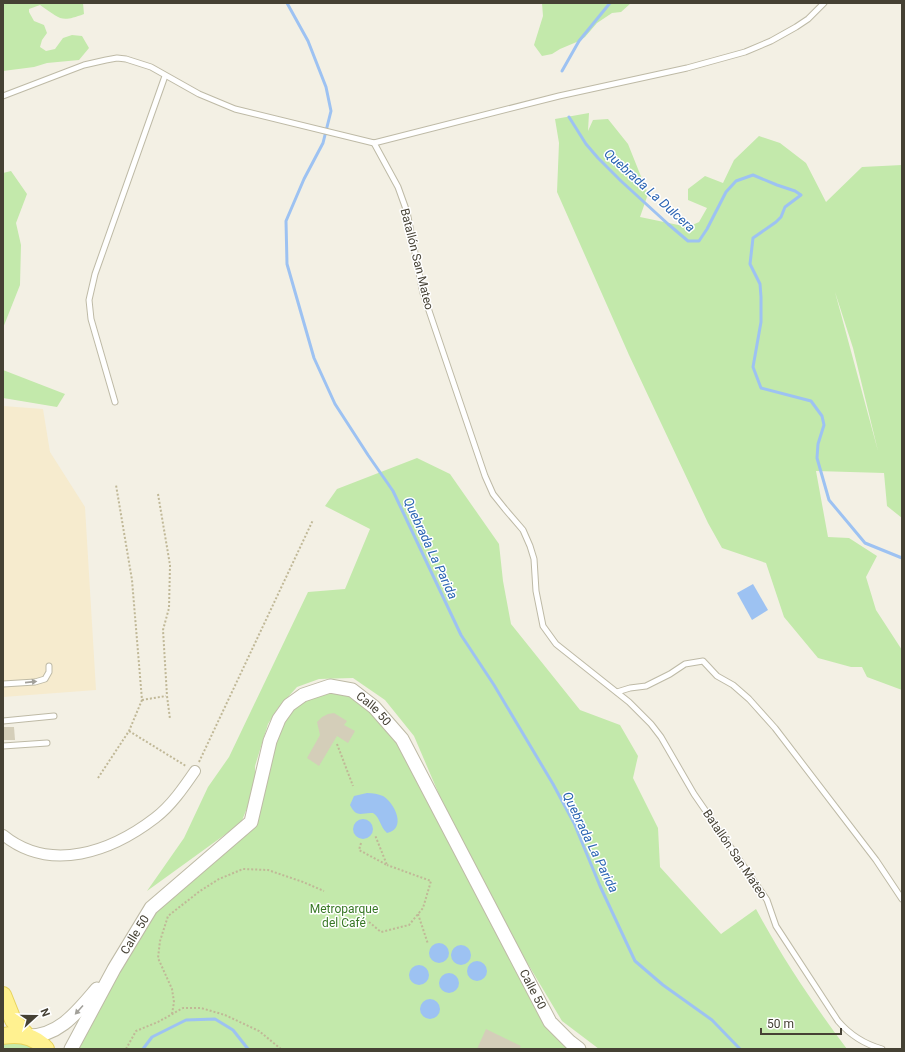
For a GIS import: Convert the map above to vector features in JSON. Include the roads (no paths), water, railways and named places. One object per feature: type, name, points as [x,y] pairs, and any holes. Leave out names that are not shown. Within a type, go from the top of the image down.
[{"type":"main road","points":[[3,996],[13,1020],[27,1036]]},
{"type":"main road","points":[[3,1036],[18,1034],[27,1036],[43,1045],[46,1049]]},
{"type":"street","name":"Calle 50","points":[[71,1049],[114,969],[151,908],[250,822],[270,741],[279,718],[289,705],[303,695],[330,686],[352,690],[374,707],[402,739],[550,1022],[579,1049]]},
{"type":"street","points":[[3,835],[28,850],[51,855],[71,856],[92,852],[126,838],[156,818],[171,803],[195,771]]},
{"type":"street","name":"Calle 50","points":[[27,1036],[50,1033],[60,1028],[78,1011],[114,969]]},
{"type":"lane","points":[[3,96],[84,65],[117,58],[142,63],[199,94],[235,109],[374,144],[559,96],[745,52],[771,41],[808,19],[824,3]]},
{"type":"lane","points":[[115,402],[91,319],[89,300],[95,274],[165,76]]},
{"type":"lane","name":"Batallón San Mateo","points":[[374,144],[398,187],[407,212],[424,293],[484,476],[499,502],[523,530],[533,552],[536,591],[543,626],[556,644],[617,692],[640,713],[661,737],[694,794],[767,900],[776,926],[838,1021],[859,1040],[882,1049]]},
{"type":"lane","points":[[617,692],[630,688],[646,686],[670,674],[685,664],[703,661],[717,676],[733,685],[750,699],[775,728],[876,860],[902,899]]},
{"type":"lane","points":[[3,684],[35,682],[44,679],[49,672],[48,666]]},
{"type":"lane","points":[[3,721],[54,716]]},
{"type":"lane","points":[[3,746],[47,743]]},
{"type":"water","points":[[753,584],[768,610],[752,620],[737,593]]},
{"type":"water","points":[[367,793],[383,796],[392,804],[398,821],[393,831],[387,833],[373,813],[357,813],[350,805],[354,796]]},
{"type":"water","points":[[359,819],[367,819],[373,825],[373,833],[367,839],[359,839],[353,833],[353,825]]},
{"type":"water","points":[[435,943],[443,943],[449,949],[449,957],[443,963],[435,963],[429,957],[429,949]]},
{"type":"water","points":[[457,945],[465,945],[471,951],[471,959],[465,965],[457,965],[451,959],[451,951]]},
{"type":"water","points":[[473,961],[481,961],[487,967],[487,975],[481,981],[473,981],[467,975],[467,967]]},
{"type":"water","points":[[415,965],[423,965],[429,971],[429,979],[423,985],[415,985],[409,979],[409,971]]},
{"type":"water","points":[[445,973],[453,973],[459,979],[459,987],[453,993],[445,993],[439,987],[439,979]]},
{"type":"water","points":[[426,999],[434,999],[440,1005],[440,1013],[434,1019],[426,1019],[420,1013],[420,1005]]},
{"type":"waterway","name":"Quebrada La Parida","points":[[287,3],[308,41],[326,87],[331,111],[323,143],[304,179],[286,221],[287,264],[314,358],[335,404],[393,491],[461,635],[494,685],[553,784],[574,823],[600,886],[635,961],[663,985],[712,1020],[740,1049]]},
{"type":"waterway","name":"Quebrada La Dulcera","points":[[562,71],[579,41],[610,3]]},
{"type":"waterway","name":"Quebrada La Dulcera","points":[[569,117],[586,144],[598,158],[621,181],[688,241],[699,241],[707,229],[726,192],[736,181],[753,175],[795,191],[801,195],[785,207],[781,217],[776,222],[753,238],[750,264],[760,284],[761,297],[761,322],[753,367],[761,388],[811,401],[822,416],[824,425],[818,444],[817,458],[829,500],[865,543],[902,558]]},
{"type":"waterway","points":[[143,1049],[152,1037],[186,1020],[215,1019],[233,1030],[248,1049]]},
{"type":"park label","name":"Metroparque del Café","points":[[344,916]]}]
